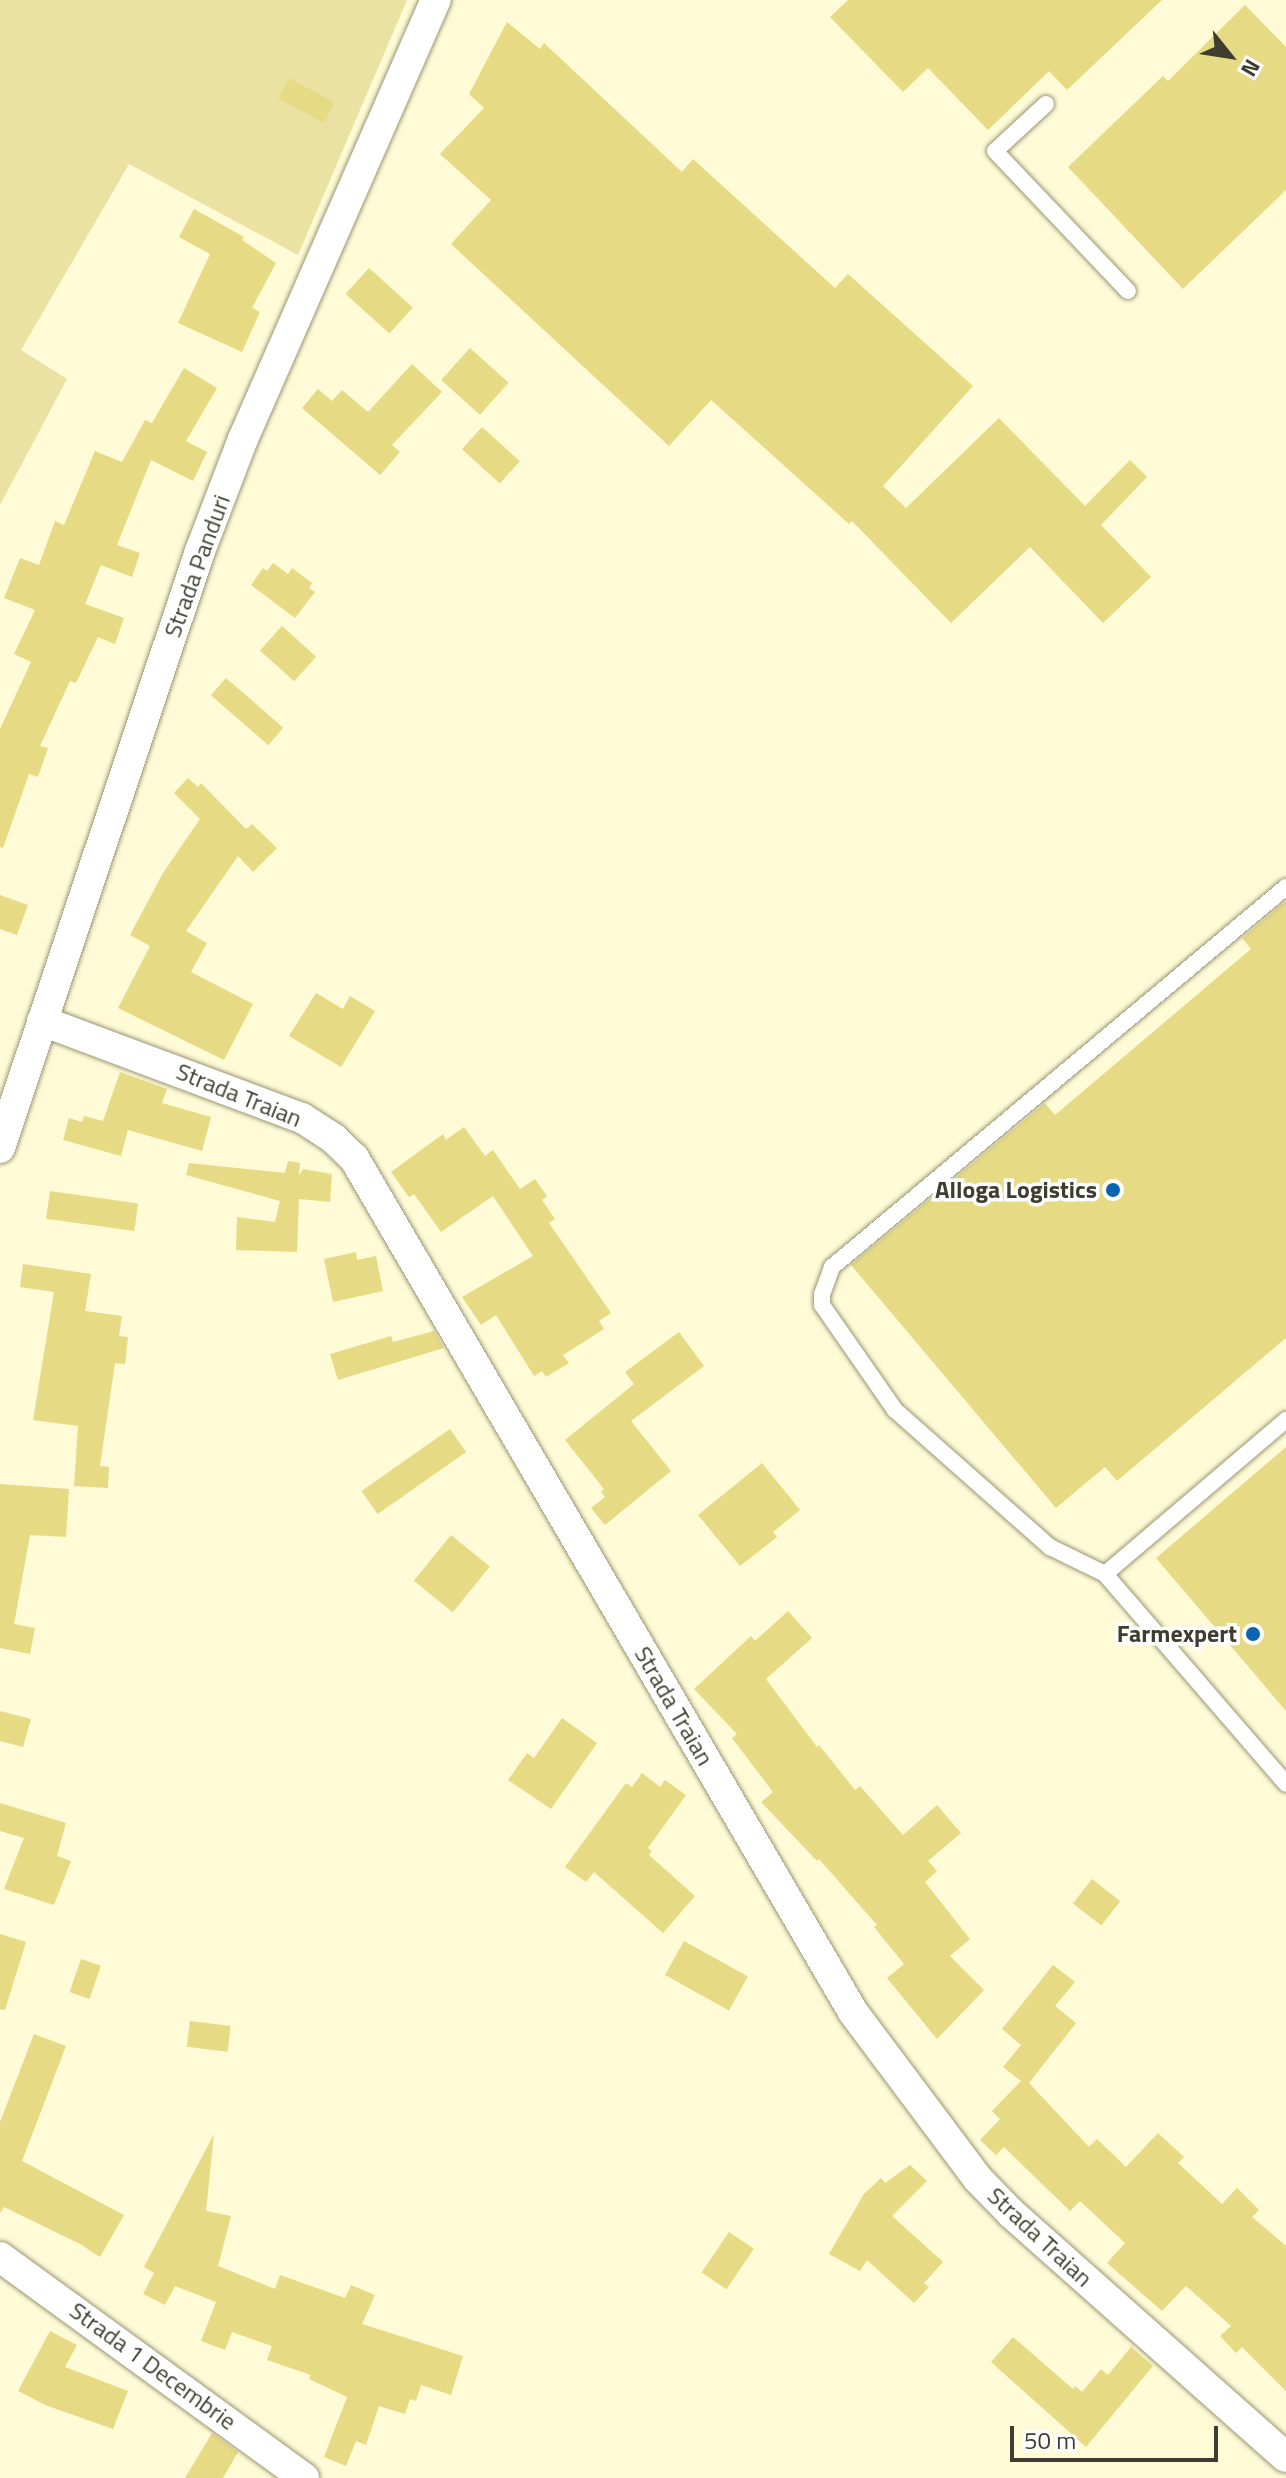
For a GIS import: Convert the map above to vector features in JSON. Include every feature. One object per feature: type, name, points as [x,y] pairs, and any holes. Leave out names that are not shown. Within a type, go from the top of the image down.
[{"type":"street","name":"Strada Panduri","points":[[0,1148],[216,509],[243,439],[436,0]]},
{"type":"street","name":"Strada Traian","points":[[42,1021],[302,1118],[334,1139],[354,1158],[807,1938],[901,2079],[977,2178],[1012,2214],[1286,2457]]},
{"type":"street","name":"Strada 1 Decembrie","points":[[0,2257],[304,2478]]},
{"type":"lane","points":[[1046,104],[995,151],[1128,291]]},
{"type":"lane","points":[[1286,887],[832,1267],[824,1282],[822,1305],[895,1410],[1050,1547],[1105,1574],[1286,1784]]},
{"type":"lane","points":[[1105,1574],[1286,1420]]},
{"type":"shaded area","points":[[0,0],[407,0],[298,255],[129,164],[21,350],[67,379],[0,505]]},
{"type":"building","points":[[848,0],[1162,0],[1067,90],[1049,71],[988,130],[928,68],[903,92],[830,17]]},
{"type":"building","points":[[1245,5],[1286,47],[1286,190],[1183,289],[1068,167],[1163,76],[1168,81]]},
{"type":"building","points":[[507,22],[540,49],[544,43],[682,172],[693,159],[835,288],[848,274],[973,386],[883,486],[906,508],[999,418],[1085,506],[1130,460],[1147,477],[1101,525],[1151,577],[1103,623],[1030,547],[951,623],[852,521],[849,524],[711,400],[669,446],[451,244],[491,200],[440,154],[484,108],[469,94]]},
{"type":"building","points":[[289,78],[335,102],[324,123],[278,98]]},
{"type":"building","points":[[194,209],[244,237],[242,240],[276,263],[252,308],[260,312],[242,352],[178,323],[210,254],[179,237]]},
{"type":"building","points":[[369,268],[413,307],[389,333],[346,294]]},
{"type":"building","points":[[470,348],[509,383],[480,415],[441,380]]},
{"type":"building","points":[[412,364],[442,392],[392,445],[400,452],[380,475],[302,408],[318,389],[332,401],[342,390],[368,412]]},
{"type":"building","points":[[184,368],[217,388],[186,441],[207,452],[193,481],[151,460],[117,545],[140,553],[132,577],[101,565],[85,604],[124,618],[115,644],[98,637],[76,683],[70,681],[40,746],[48,748],[38,777],[29,774],[3,848],[0,847],[0,729],[31,662],[14,654],[35,610],[4,598],[20,558],[39,565],[55,521],[64,525],[95,451],[122,462],[145,420],[152,423]]},
{"type":"building","points":[[482,427],[520,461],[500,483],[462,449]]},
{"type":"building","points":[[273,563],[288,574],[292,568],[312,583],[309,588],[315,592],[295,618],[251,585],[263,568],[267,571]]},
{"type":"building","points":[[282,626],[316,657],[294,681],[260,651]]},
{"type":"building","points":[[226,678],[283,728],[268,745],[211,695]]},
{"type":"building","points":[[188,778],[198,787],[201,783],[246,829],[252,824],[277,848],[253,872],[238,856],[186,931],[207,943],[191,972],[253,1004],[224,1060],[118,1008],[150,946],[130,935],[163,873],[200,819],[174,793]]},
{"type":"building","points":[[0,895],[28,905],[17,935],[0,929]]},
{"type":"building","name":"Alloga Logistics","points":[[1286,901],[1286,1338],[1117,1481],[1105,1467],[1056,1508],[851,1265],[1045,1103],[1055,1115],[1251,949],[1242,938]]},
{"type":"building","points":[[316,993],[343,1009],[350,996],[375,1011],[341,1067],[289,1036]]},
{"type":"building","points":[[120,1072],[167,1089],[162,1103],[211,1117],[202,1151],[128,1130],[121,1156],[63,1140],[69,1118],[82,1122],[84,1116],[103,1121]]},
{"type":"building","points":[[464,1127],[485,1156],[493,1150],[520,1189],[535,1179],[547,1196],[542,1200],[555,1219],[549,1223],[611,1313],[599,1321],[604,1329],[563,1355],[569,1363],[546,1377],[542,1371],[534,1376],[496,1315],[481,1325],[462,1297],[533,1256],[493,1196],[441,1232],[414,1194],[409,1197],[391,1172],[443,1134],[446,1140]]},
{"type":"building","points":[[288,1161],[300,1163],[299,1175],[303,1169],[332,1174],[330,1202],[299,1199],[297,1252],[236,1250],[237,1217],[275,1222],[280,1201],[186,1175],[189,1163],[285,1173]]},
{"type":"building","points":[[50,1191],[138,1203],[134,1231],[46,1219]]},
{"type":"building","points":[[356,1252],[357,1260],[376,1256],[383,1291],[333,1302],[324,1259]]},
{"type":"building","points":[[23,1264],[91,1274],[85,1311],[122,1316],[119,1336],[128,1337],[125,1364],[115,1363],[100,1466],[109,1467],[108,1488],[74,1486],[78,1426],[33,1420],[54,1292],[20,1287]]},
{"type":"building","points":[[434,1331],[444,1348],[338,1380],[330,1354],[391,1336],[393,1342]]},
{"type":"building","points":[[679,1332],[704,1366],[631,1421],[671,1471],[605,1525],[591,1508],[605,1497],[601,1492],[604,1489],[565,1440],[634,1384],[625,1372]]},
{"type":"building","points":[[450,1429],[466,1452],[378,1514],[362,1491]]},
{"type":"building","name":"Farmexpert","points":[[1286,1447],[1286,1711],[1156,1558]]},
{"type":"building","points":[[762,1463],[800,1510],[773,1532],[777,1537],[740,1566],[698,1515]]},
{"type":"building","points":[[0,1484],[69,1489],[66,1537],[30,1535],[14,1624],[35,1628],[30,1654],[0,1648]]},
{"type":"building","points":[[451,1535],[490,1566],[453,1612],[414,1581]]},
{"type":"building","points":[[788,1611],[812,1638],[766,1679],[817,1747],[819,1745],[855,1790],[860,1786],[903,1835],[937,1805],[961,1833],[928,1861],[937,1871],[925,1882],[970,1939],[950,1956],[984,1990],[937,2039],[887,1978],[904,1964],[874,1927],[877,1925],[819,1859],[817,1861],[761,1802],[773,1792],[732,1738],[737,1734],[694,1689],[751,1636],[755,1641]]},
{"type":"building","points":[[0,1711],[31,1719],[23,1747],[0,1741]]},
{"type":"building","points":[[562,1718],[597,1743],[551,1809],[508,1780],[527,1753],[534,1758]]},
{"type":"building","points":[[642,1773],[660,1787],[665,1780],[686,1795],[648,1848],[652,1851],[649,1855],[695,1896],[663,1933],[594,1872],[586,1882],[565,1867],[626,1783],[632,1787]]},
{"type":"building","points":[[0,1803],[66,1823],[57,1856],[71,1861],[54,1905],[4,1889],[24,1838],[0,1831]]},
{"type":"building","points":[[1092,1879],[1120,1901],[1101,1926],[1073,1903]]},
{"type":"building","points":[[0,1934],[26,1942],[5,2010],[0,2009]]},
{"type":"building","points":[[684,1941],[748,1976],[729,2011],[665,1975]]},
{"type":"building","points":[[81,1959],[101,1966],[89,1999],[70,1992]]},
{"type":"building","points":[[1053,1965],[1075,1982],[1055,2006],[1076,2023],[1029,2083],[1089,2147],[1097,2139],[1126,2167],[1158,2133],[1184,2157],[1178,2163],[1222,2204],[1237,2188],[1259,2210],[1252,2217],[1286,2246],[1286,2391],[1242,2347],[1236,2353],[1220,2336],[1231,2326],[1186,2286],[1162,2311],[1107,2263],[1125,2243],[1080,2201],[1070,2211],[1004,2147],[996,2155],[980,2140],[1000,2119],[992,2111],[1021,2081],[1003,2067],[1021,2045],[1002,2029]]},
{"type":"building","points":[[190,2021],[231,2026],[228,2052],[187,2047]]},
{"type":"building","points":[[34,2034],[66,2046],[22,2161],[124,2215],[100,2257],[4,2207],[0,2213],[0,2122]]},
{"type":"building","points":[[214,2134],[206,2211],[231,2216],[218,2266],[275,2289],[280,2275],[345,2298],[351,2285],[375,2295],[362,2324],[463,2356],[451,2395],[421,2385],[416,2401],[410,2399],[405,2414],[379,2406],[366,2445],[356,2441],[346,2466],[324,2457],[347,2397],[309,2379],[311,2375],[267,2360],[272,2346],[232,2332],[225,2350],[201,2341],[216,2302],[175,2286],[165,2305],[143,2294],[154,2273],[144,2267]]},
{"type":"building","points":[[910,2165],[927,2181],[892,2216],[943,2262],[924,2283],[929,2287],[914,2303],[867,2260],[860,2271],[829,2254],[864,2194],[881,2178],[885,2183]]},
{"type":"building","points":[[729,2232],[754,2249],[726,2289],[702,2273]]},
{"type":"building","points":[[50,2331],[77,2345],[65,2367],[128,2391],[113,2429],[45,2405],[18,2391]]},
{"type":"building","points":[[1013,2337],[1073,2389],[1075,2386],[1082,2392],[1101,2369],[1108,2375],[1131,2347],[1153,2366],[1086,2447],[991,2362]]},
{"type":"building","points":[[212,2433],[238,2452],[223,2478],[185,2478]]},
{"type":"place","name":"Alloga Logistics","points":[[1113,1190]]},
{"type":"place","name":"Farmexpert","points":[[1253,1634]]}]
